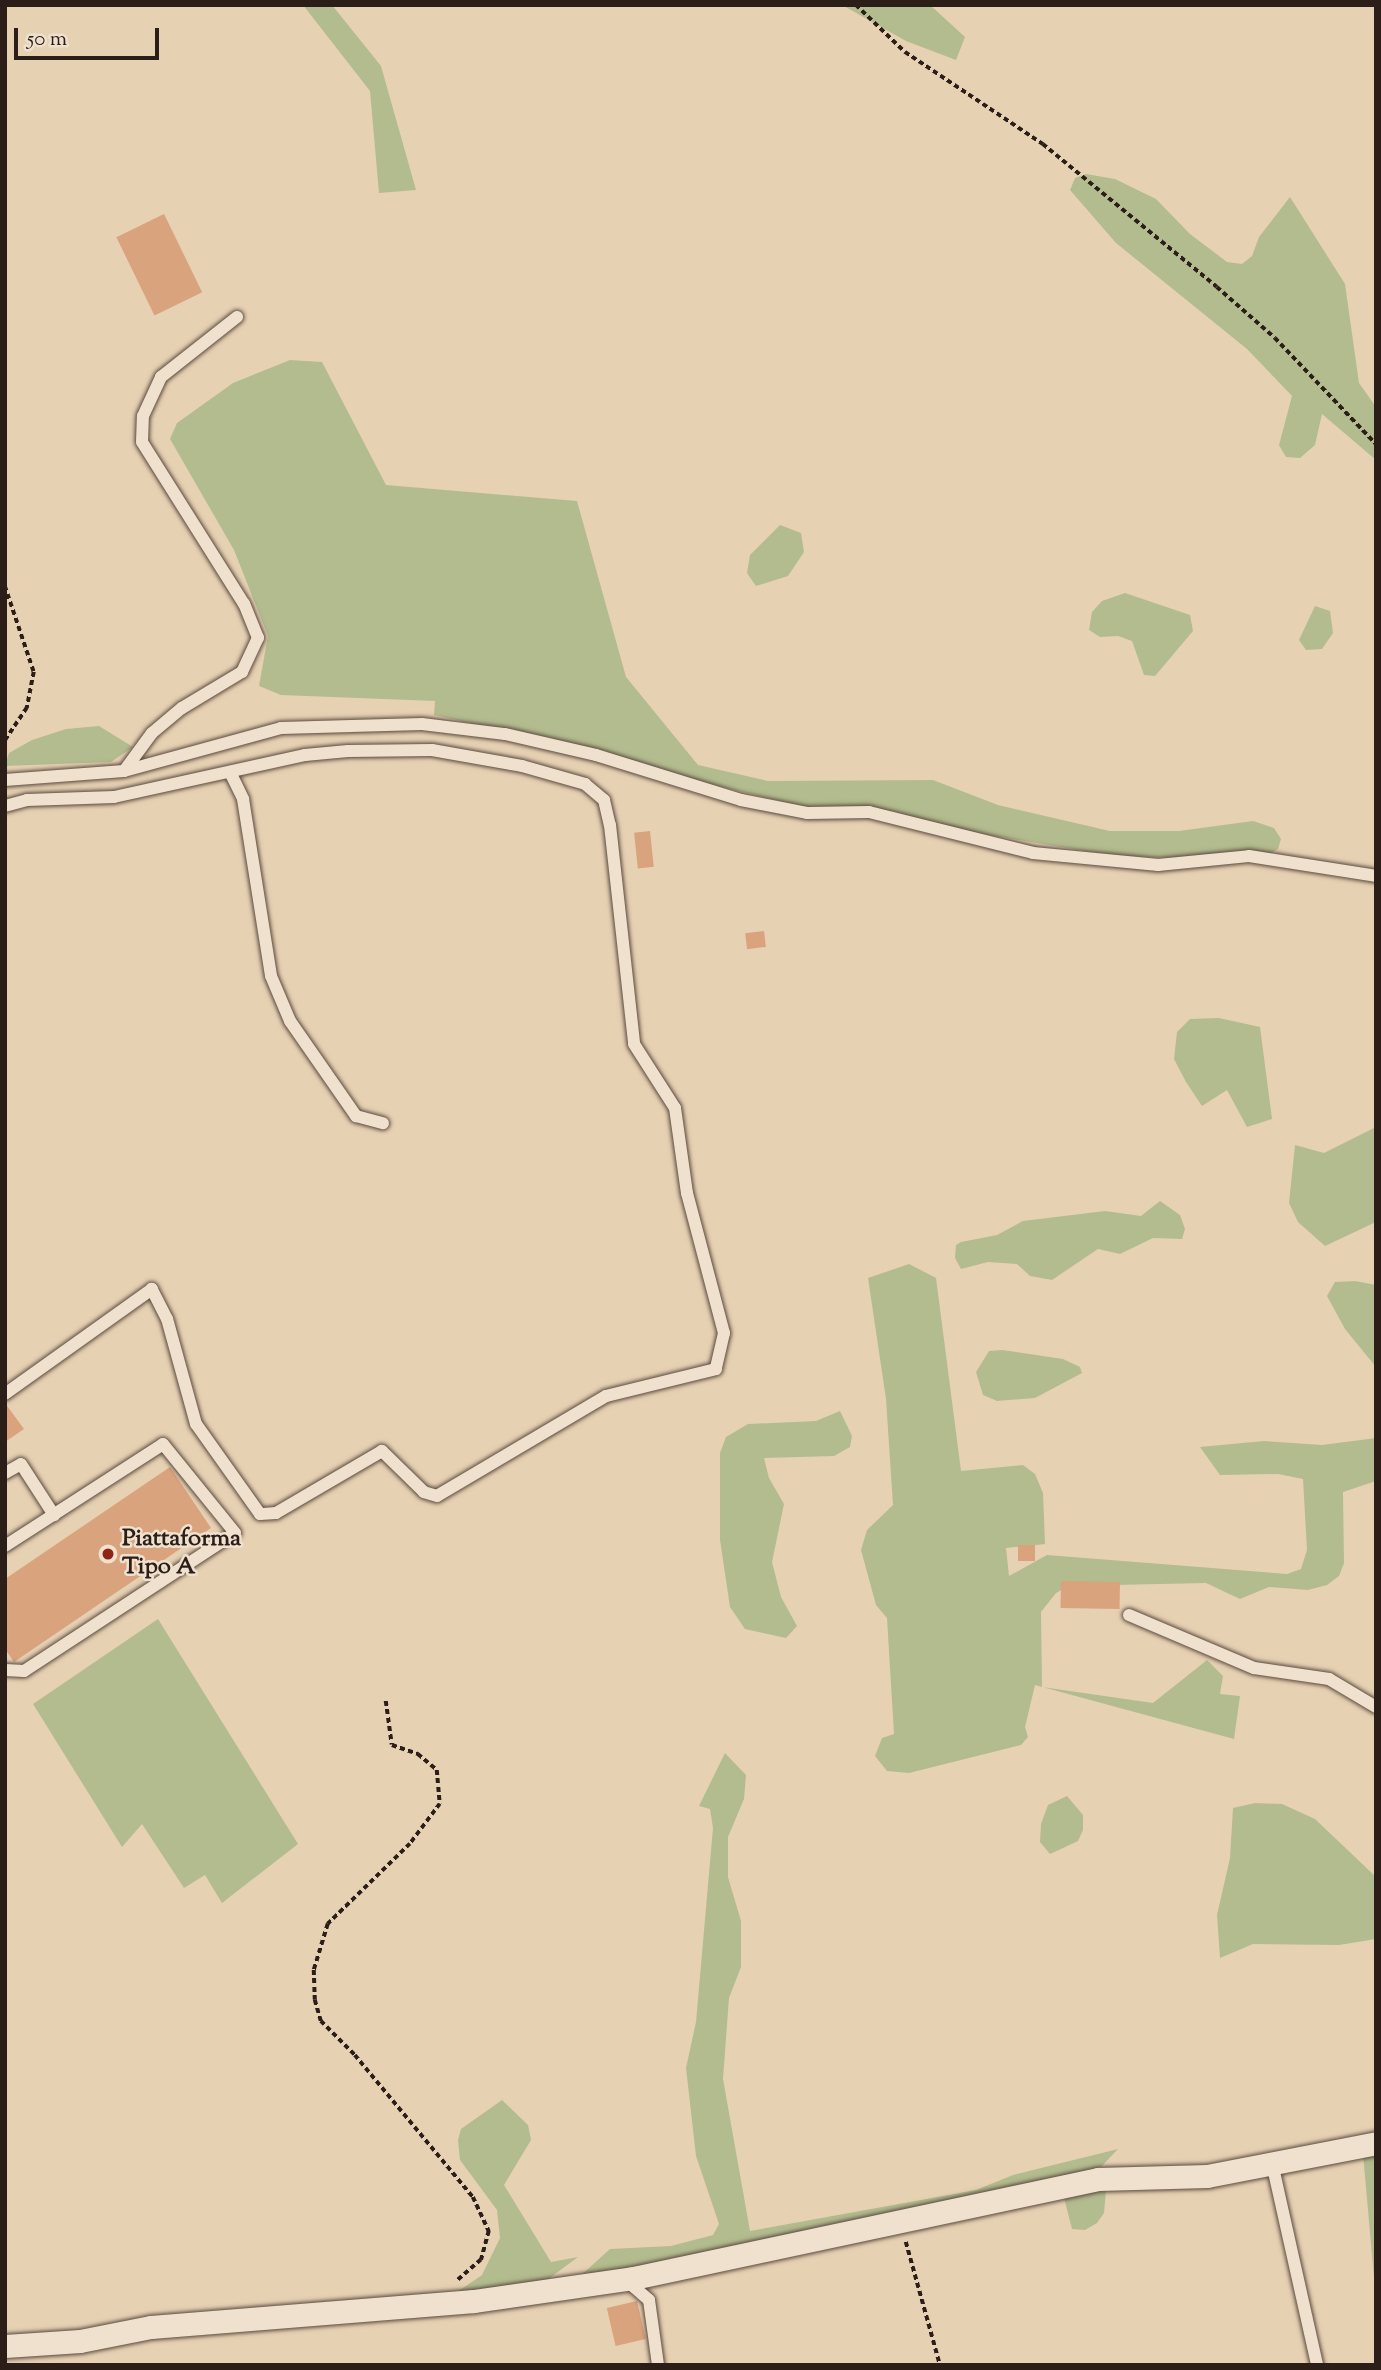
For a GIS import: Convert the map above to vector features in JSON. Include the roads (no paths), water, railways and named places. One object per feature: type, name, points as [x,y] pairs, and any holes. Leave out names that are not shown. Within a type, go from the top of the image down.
[{"type":"street","points":[[5,2346],[80,2341],[151,2326],[431,2302],[474,2301],[633,2278],[1098,2179],[1208,2176],[1376,2143]]},
{"type":"lane","points":[[124,771],[162,725],[242,673],[258,639],[244,604],[142,442],[144,416],[161,377],[237,317]]},
{"type":"lane","points":[[5,780],[124,771],[281,729],[422,724],[505,734],[596,755],[741,800],[807,813],[869,812],[1032,853],[1158,865],[1249,856],[1376,876]]},
{"type":"lane","points":[[5,806],[27,800],[114,797],[305,755],[432,750],[522,766],[585,784],[604,800],[634,1044],[675,1108],[687,1193],[724,1333],[716,1369],[606,1396],[437,1496],[424,1492],[382,1451],[276,1513],[260,1514],[195,1424],[167,1319],[152,1289],[5,1394]]},
{"type":"lane","points":[[230,772],[243,799],[271,976],[290,1021],[356,1116],[383,1123]]},
{"type":"lane","points":[[5,1546],[163,1444],[235,1533],[24,1671],[5,1670]]},
{"type":"lane","points":[[5,1473],[21,1464],[54,1515]]},
{"type":"lane","points":[[1129,1615],[1254,1668],[1329,1679],[1376,1707]]},
{"type":"lane","points":[[1272,2163],[1317,2365]]},
{"type":"lane","points":[[633,2278],[634,2287],[649,2300],[658,2365]]},
{"type":"place","name":"Piattaforma Tipo A","points":[[108,1554]]}]
